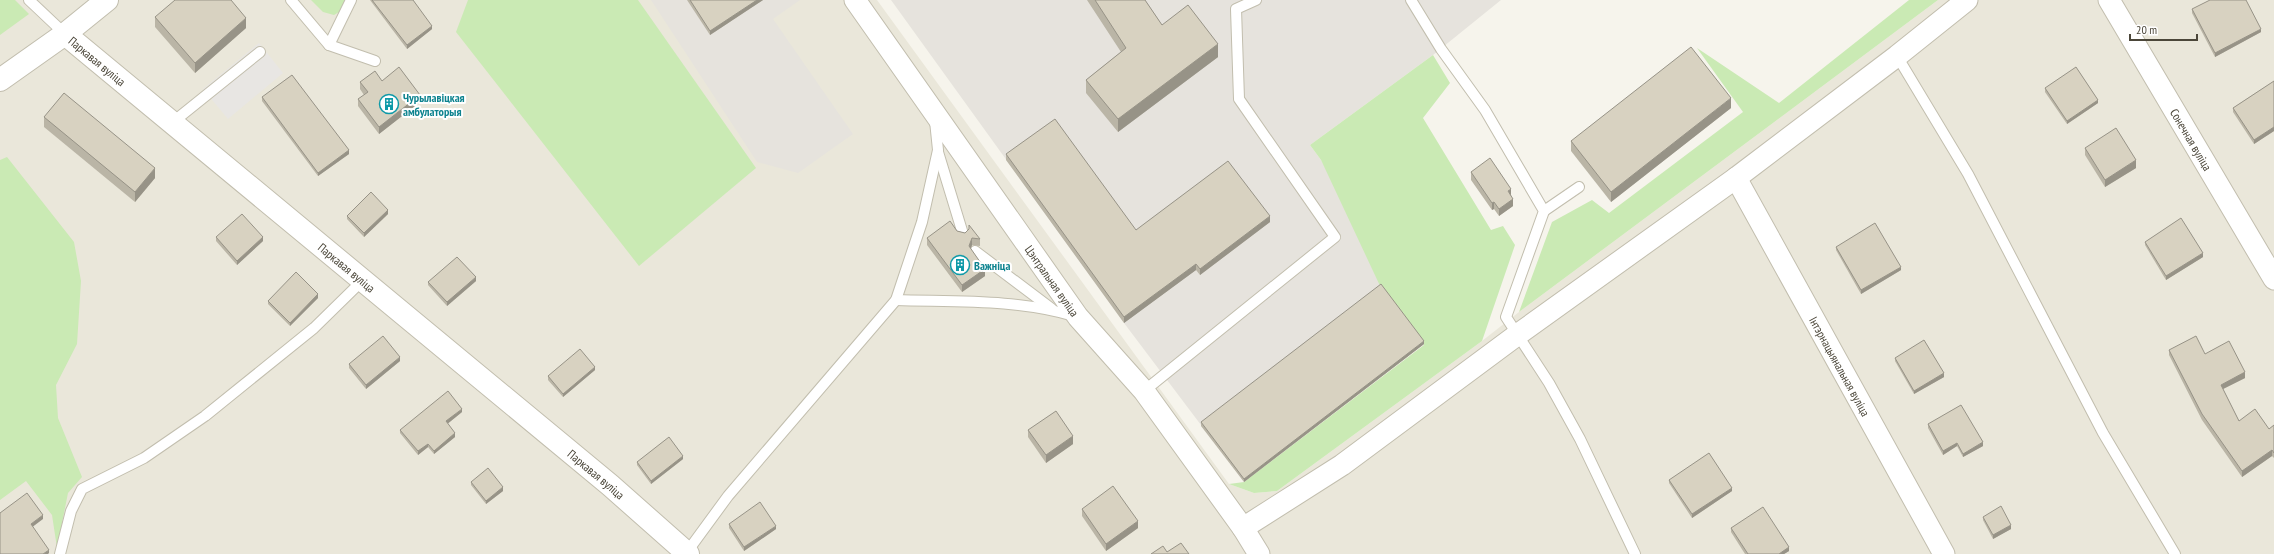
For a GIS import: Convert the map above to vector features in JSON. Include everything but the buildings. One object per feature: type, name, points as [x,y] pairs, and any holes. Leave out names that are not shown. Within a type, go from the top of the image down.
[{"type":"street","points":[[65,34],[107,0]]},
{"type":"street","name":"Цэнтральная вуліца","points":[[856,0],[935,115],[1078,317],[1144,391],[1244,528],[1259,554]]},
{"type":"street","points":[[1244,528],[1342,466],[1517,335],[1736,178],[1897,56],[1967,0]]},
{"type":"street","name":"Сонечная вуліца","points":[[2109,0],[2274,279]]},
{"type":"street","name":"Паркавая вуліца","points":[[0,80],[65,34],[610,485],[688,553]]},
{"type":"street","name":"Інтэрнацыянальная вуліца","points":[[1736,178],[1944,554]]},
{"type":"lane","points":[[29,0],[65,34]]},
{"type":"lane","points":[[291,0],[329,44],[375,60]]},
{"type":"lane","points":[[329,44],[351,0]]},
{"type":"lane","points":[[1144,391],[1334,237],[1239,99],[1236,9],[1256,0]]},
{"type":"lane","points":[[1411,0],[1441,49],[1485,110],[1544,211]]},
{"type":"lane","points":[[173,122],[260,52]]},
{"type":"lane","points":[[1897,56],[1968,174],[2103,433],[2175,554]]},
{"type":"lane","points":[[935,115],[938,150],[963,234]]},
{"type":"lane","points":[[688,553],[733,491],[896,300],[922,222],[938,150]]},
{"type":"lane","points":[[1579,187],[1544,211],[1506,317],[1550,384],[1580,439],[1635,554]]},
{"type":"lane","points":[[975,251],[1052,309]]},
{"type":"lane","points":[[60,554],[71,511],[82,489],[144,458],[205,416],[314,328],[363,280]]},
{"type":"lane","points":[[896,300],[984,303],[1052,309],[1078,317]]},
{"type":"shaded area","points":[[0,0],[877,0],[1229,484],[1254,493],[1277,491],[1482,341],[1938,0],[2274,0],[2274,554],[0,554]]},
{"type":"shaded area","points":[[651,0],[800,0],[773,19],[853,134],[798,173],[757,162]]},
{"type":"shaded area","points":[[891,0],[1501,0],[1433,55],[1310,145],[1321,160],[1424,344],[1244,482],[1124,323]]},
{"type":"shaded area","points":[[259,43],[283,73],[228,119],[203,89]]},
{"type":"green space","points":[[0,0],[15,0],[29,14],[0,35]]},
{"type":"green space","points":[[311,0],[345,0],[339,12],[334,15],[323,12]]},
{"type":"green space","points":[[468,0],[638,0],[756,168],[639,266],[456,32]]},
{"type":"green space","points":[[1909,0],[1938,0],[1519,312],[1552,222],[1592,200],[1609,213],[1743,112],[1697,48],[1779,103]]},
{"type":"green space","points":[[1433,55],[1450,83],[1423,118],[1491,230],[1503,226],[1515,245],[1482,341],[1277,491],[1254,493],[1229,484],[1244,482],[1424,345],[1381,288],[1321,160],[1310,145]]},
{"type":"green space","points":[[7,157],[74,242],[81,281],[77,344],[56,385],[58,418],[82,477],[68,493],[57,548],[52,515],[26,481],[0,500],[0,160]]},
{"type":"place","name":"Чурылавіцкая амбулаторыя","points":[[389,104]]},
{"type":"place","name":"Важніца","points":[[960,265]]}]
